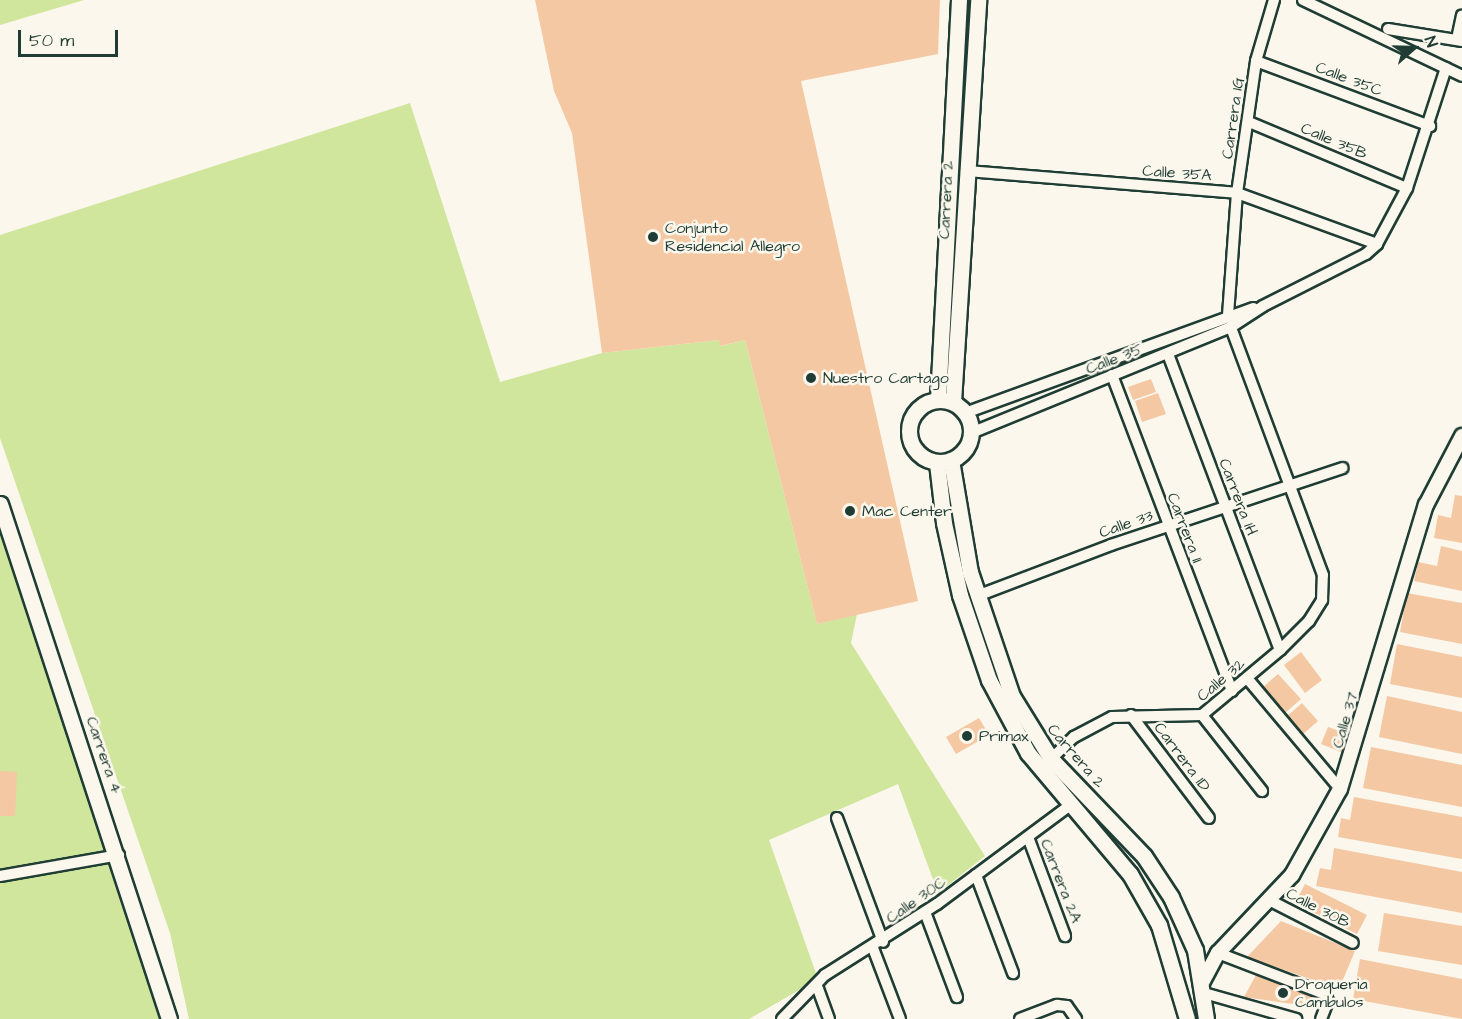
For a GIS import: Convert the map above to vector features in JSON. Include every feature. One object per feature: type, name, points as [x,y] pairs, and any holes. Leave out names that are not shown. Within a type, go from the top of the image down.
[{"type":"main road","name":"Carrera 2","points":[[952,405],[960,0]]},
{"type":"main road","name":"Carrera 2","points":[[952,405],[978,0]]},
{"type":"main road","points":[[952,405],[971,433],[965,449],[944,461],[919,455],[908,428],[916,410],[952,405]]},
{"type":"main road","name":"Carrera 2","points":[[944,461],[977,596],[1012,696],[1051,759],[1159,877],[1185,923],[1203,987],[1206,1019]]},
{"type":"main road","name":"Carrera 2","points":[[944,461],[944,523],[960,595],[989,681],[1028,753],[1070,806],[1130,874],[1159,925],[1187,1019]]},
{"type":"main road","name":"Carrera 4","points":[[0,504],[119,855],[169,1019]]},
{"type":"street","name":"Carrera 1G","points":[[1228,315],[1237,193],[1256,61],[1274,0]]},
{"type":"street","points":[[1304,0],[1462,76]]},
{"type":"street","points":[[1388,29],[1459,40],[1462,16]]},
{"type":"street","name":"Calle 35C","points":[[1256,61],[1430,126]]},
{"type":"street","points":[[1377,244],[1407,188],[1430,126],[1446,69]]},
{"type":"street","name":"Calle 35B","points":[[1249,122],[1407,188]]},
{"type":"street","name":"Calle 35A","points":[[966,171],[1237,193],[1377,244]]},
{"type":"street","name":"Calle 35","points":[[971,433],[1231,327],[1263,306],[1377,244]]},
{"type":"street","name":"Calle 35","points":[[952,405],[1228,315],[1263,306]]},
{"type":"street","points":[[1231,327],[1288,489]]},
{"type":"street","name":"Carrera 1H","points":[[1168,354],[1280,650]]},
{"type":"street","name":"Carrera 1I","points":[[1112,375],[1167,526],[1232,691]]},
{"type":"street","name":"Calle 37","points":[[1203,987],[1218,953],[1292,875],[1340,789],[1426,506],[1462,436]]},
{"type":"street","name":"Calle 33","points":[[977,596],[1167,526],[1225,506],[1288,489],[1343,468]]},
{"type":"street","name":"Calle 32","points":[[1051,759],[1094,724],[1131,715],[1202,715],[1280,650],[1309,621],[1322,600],[1323,575],[1288,489]]},
{"type":"street","points":[[1247,678],[1340,789]]},
{"type":"street","name":"Carrera 1D","points":[[1131,715],[1209,818]]},
{"type":"street","points":[[1202,715],[1262,791]]},
{"type":"street","name":"Calle 30C","points":[[782,1019],[817,986],[825,975],[878,945],[1070,806]]},
{"type":"street","points":[[837,818],[900,1019]]},
{"type":"street","name":"Carrera 2A","points":[[1028,837],[1065,936]]},
{"type":"street","points":[[0,876],[119,855]]},
{"type":"street","points":[[976,875],[1013,973]]},
{"type":"street","name":"Calle 30B","points":[[1269,900],[1353,943]]},
{"type":"street","points":[[925,912],[957,997]]},
{"type":"street","points":[[1218,953],[1325,994],[1328,1001],[1321,1019]]},
{"type":"street","points":[[817,986],[829,1019]]},
{"type":"street","points":[[1203,987],[1296,1019]]},
{"type":"street","points":[[1020,1019],[1057,1005],[1067,1006],[1076,1019]]},
{"type":"green space","points":[[0,0],[84,0],[0,25]]},
{"type":"green space","points":[[410,103],[500,382],[602,353],[719,340],[721,346],[745,340],[817,624],[857,614],[851,643],[985,856],[938,893],[898,784],[769,840],[818,979],[749,1019],[189,1019],[170,933],[0,438],[0,235]]},
{"type":"green space","points":[[0,505],[164,1019],[0,1019]]},
{"type":"building","points":[[535,0],[940,0],[938,54],[801,81],[918,601],[817,624],[745,340],[720,346],[719,340],[602,353],[572,133],[554,91]]},
{"type":"building","points":[[1151,379],[1156,392],[1133,400],[1128,387]]},
{"type":"building","points":[[1158,393],[1166,414],[1142,422],[1135,401]]},
{"type":"building","points":[[1455,495],[1462,496],[1462,543],[1434,538],[1438,515],[1451,518]]},
{"type":"building","points":[[1441,546],[1462,551],[1462,591],[1414,581],[1418,562],[1437,566]]},
{"type":"building","points":[[1407,593],[1462,603],[1462,644],[1400,632]]},
{"type":"building","points":[[1397,644],[1462,657],[1462,698],[1390,684]]},
{"type":"building","points":[[1301,652],[1322,680],[1305,693],[1284,665]]},
{"type":"building","points":[[1278,674],[1301,699],[1284,714],[1261,689]]},
{"type":"building","points":[[1387,696],[1462,712],[1462,754],[1379,737]]},
{"type":"building","points":[[1302,703],[1318,721],[1301,736],[1285,718]]},
{"type":"building","name":"Primax","points":[[979,718],[989,735],[956,754],[946,737]]},
{"type":"building","points":[[1328,727],[1356,737],[1349,755],[1321,744]]},
{"type":"building","points":[[1371,747],[1462,765],[1462,807],[1363,788]]},
{"type":"building","points":[[0,771],[17,772],[15,816],[0,816]]},
{"type":"building","points":[[1354,797],[1462,817],[1462,859],[1338,837],[1341,818],[1350,820]]},
{"type":"building","points":[[1334,848],[1462,872],[1462,913],[1316,886],[1320,868],[1331,870]]},
{"type":"building","points":[[1305,884],[1367,915],[1357,934],[1295,903]]},
{"type":"building","points":[[1384,913],[1462,926],[1462,965],[1378,951]]},
{"type":"building","points":[[1281,921],[1355,951],[1339,989],[1247,957]]},
{"type":"building","points":[[1360,959],[1462,979],[1462,1019],[1353,999]]},
{"type":"building","points":[[1257,973],[1325,998],[1321,1008],[1244,997]]},
{"type":"place","name":"Conjunto Residencial Allegro","points":[[653,237]]},
{"type":"place","name":"Nuestro Cartago","points":[[811,378]]},
{"type":"place","name":"Mac Center","points":[[850,511]]},
{"type":"place","name":"Primax","points":[[967,736]]},
{"type":"place","name":"Drogueria Cambulos","points":[[1283,993]]}]
